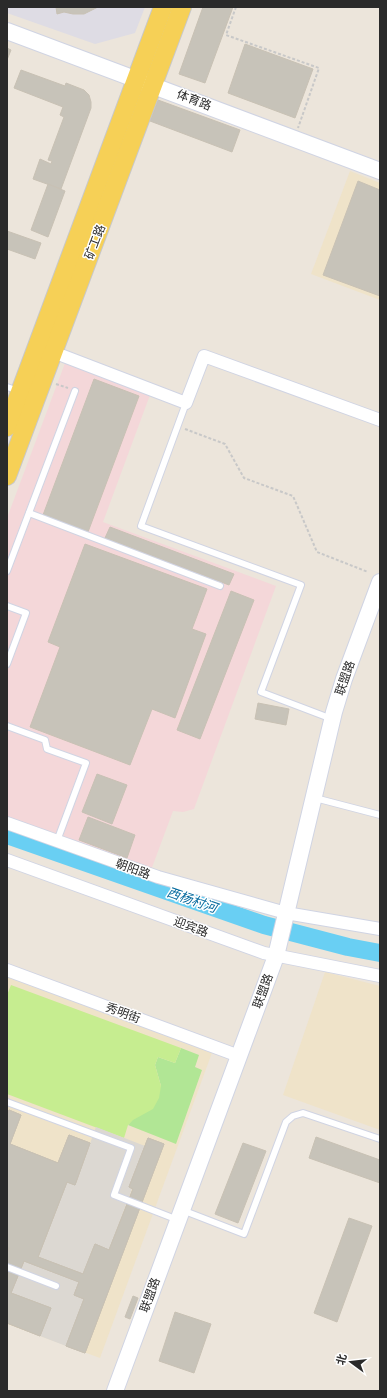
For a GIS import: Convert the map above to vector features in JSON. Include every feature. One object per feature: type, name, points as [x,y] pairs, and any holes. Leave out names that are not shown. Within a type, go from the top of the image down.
[{"type":"main road","name":"矿工路","points":[[7,476],[24,393],[43,379],[53,352],[145,82],[163,7]]},
{"type":"main road","name":"矿工路","points":[[7,427],[24,393],[145,82],[182,7]]},
{"type":"street","name":"体育路","points":[[7,31],[380,171]]},
{"type":"street","points":[[53,352],[186,403],[204,356],[380,420]]},
{"type":"street","name":"联盟路","points":[[115,1391],[277,952],[332,719],[344,678],[380,582]]},
{"type":"street","name":"朝阳路","points":[[7,823],[158,877],[286,916],[380,929]]},
{"type":"street","name":"迎宾路","points":[[7,860],[264,953],[277,952],[380,976]]},
{"type":"street","name":"秀明街","points":[[7,970],[239,1056]]},
{"type":"lane","points":[[7,571],[75,391]]},
{"type":"lane","points":[[186,403],[141,526],[301,585],[261,692],[332,719]]},
{"type":"lane","points":[[29,513],[220,586]]},
{"type":"lane","points":[[7,606],[26,613],[7,664]]},
{"type":"lane","points":[[7,726],[45,740],[47,749],[86,763],[57,841]]},
{"type":"lane","points":[[314,798],[380,815]]},
{"type":"lane","points":[[7,1102],[131,1148],[114,1195],[244,1234],[286,1122],[294,1116],[303,1112],[380,1139]]},
{"type":"lane","points":[[7,1267],[56,1286]]},
{"type":"path","points":[[236,7],[226,35],[319,68],[294,138]]},
{"type":"path","points":[[43,379],[75,391]]},
{"type":"path","points":[[178,427],[225,444],[244,478],[293,496],[317,552],[368,572]]},
{"type":"shaded area","points":[[7,7],[145,7],[135,33],[95,44],[7,13]]},
{"type":"shaded area","points":[[350,171],[380,183],[380,300],[311,274]]},
{"type":"shaded area","points":[[65,363],[150,395],[103,522],[276,586],[194,809],[183,812],[173,811],[150,873],[7,819],[7,518]]},
{"type":"shaded area","points":[[325,972],[380,986],[380,1130],[283,1095]]},
{"type":"shaded area","points":[[7,973],[213,1050],[100,1358],[7,1324]]},
{"type":"shaded area","points":[[96,1127],[145,1146],[129,1187],[132,1189],[109,1250],[95,1244],[82,1274],[74,1295],[84,1299],[66,1346],[40,1336],[51,1308],[11,1293],[24,1261],[35,1265],[67,1182],[75,1185]]},
{"type":"green space","points":[[11,985],[181,1048],[175,1063],[158,1057],[155,1065],[161,1086],[159,1098],[153,1109],[133,1120],[128,1125],[124,1138],[7,1094],[7,995]]},
{"type":"green space","points":[[181,1048],[199,1055],[195,1067],[202,1070],[176,1144],[128,1125],[161,1086],[155,1065],[158,1057],[175,1063]]},
{"type":"building","points":[[56,7],[98,7],[84,14],[64,12],[57,14]]},
{"type":"building","points":[[203,7],[233,7],[205,83],[179,74]]},
{"type":"building","points":[[245,44],[313,69],[295,118],[228,93]]},
{"type":"building","points":[[7,48],[11,50],[7,60]]},
{"type":"building","points":[[21,70],[65,86],[66,83],[84,90],[89,95],[91,108],[61,189],[33,179],[40,159],[51,164],[52,161],[48,160],[64,117],[60,115],[63,107],[14,88]]},
{"type":"building","points":[[158,100],[240,130],[232,152],[150,121]]},
{"type":"building","points":[[358,181],[380,190],[380,296],[323,275]]},
{"type":"building","points":[[48,184],[65,191],[48,237],[31,230]]},
{"type":"building","points":[[7,231],[41,243],[35,259],[7,249]]},
{"type":"building","points":[[94,379],[139,396],[88,532],[43,515]]},
{"type":"building","points":[[110,527],[234,574],[229,585],[105,538]]},
{"type":"building","points":[[85,544],[207,589],[192,629],[206,634],[175,718],[152,709],[130,765],[30,727],[60,647],[48,642]]},
{"type":"building","points":[[231,591],[254,600],[200,739],[177,730]]},
{"type":"building","points":[[258,703],[289,709],[286,725],[255,719]]},
{"type":"building","points":[[97,774],[127,785],[112,824],[82,812]]},
{"type":"building","points":[[88,817],[135,835],[127,858],[79,840]]},
{"type":"building","points":[[9,1110],[21,1115],[10,1144],[58,1163],[69,1135],[90,1143],[75,1185],[67,1182],[38,1257],[83,1274],[95,1244],[109,1250],[133,1189],[129,1187],[148,1138],[164,1144],[85,1353],[66,1346],[84,1299],[74,1295],[79,1282],[24,1261],[11,1293],[51,1308],[40,1336],[7,1323],[7,1254],[9,1248],[7,1247],[7,1224],[30,1233],[40,1204],[33,1202],[36,1194],[7,1183],[7,1115]]},
{"type":"building","points":[[9,1110],[21,1115],[10,1144],[58,1163],[69,1135],[90,1143],[75,1185],[67,1182],[38,1257],[83,1274],[95,1244],[109,1250],[133,1189],[129,1187],[148,1138],[164,1144],[85,1353],[66,1346],[84,1299],[74,1295],[79,1282],[24,1261],[11,1293],[51,1308],[40,1336],[7,1323],[7,1254],[9,1248],[7,1247],[7,1115]]},
{"type":"building","points":[[316,1137],[380,1160],[380,1183],[309,1158]]},
{"type":"building","points":[[243,1143],[266,1151],[238,1223],[215,1214]]},
{"type":"building","points":[[349,1218],[372,1226],[337,1322],[314,1313]]},
{"type":"building","points":[[133,1296],[138,1298],[130,1319],[125,1317]]},
{"type":"building","points":[[175,1312],[211,1324],[194,1373],[159,1361]]},
{"type":"waterway","name":"西杨村河","points":[[7,835],[264,925],[348,947],[380,953]]}]
